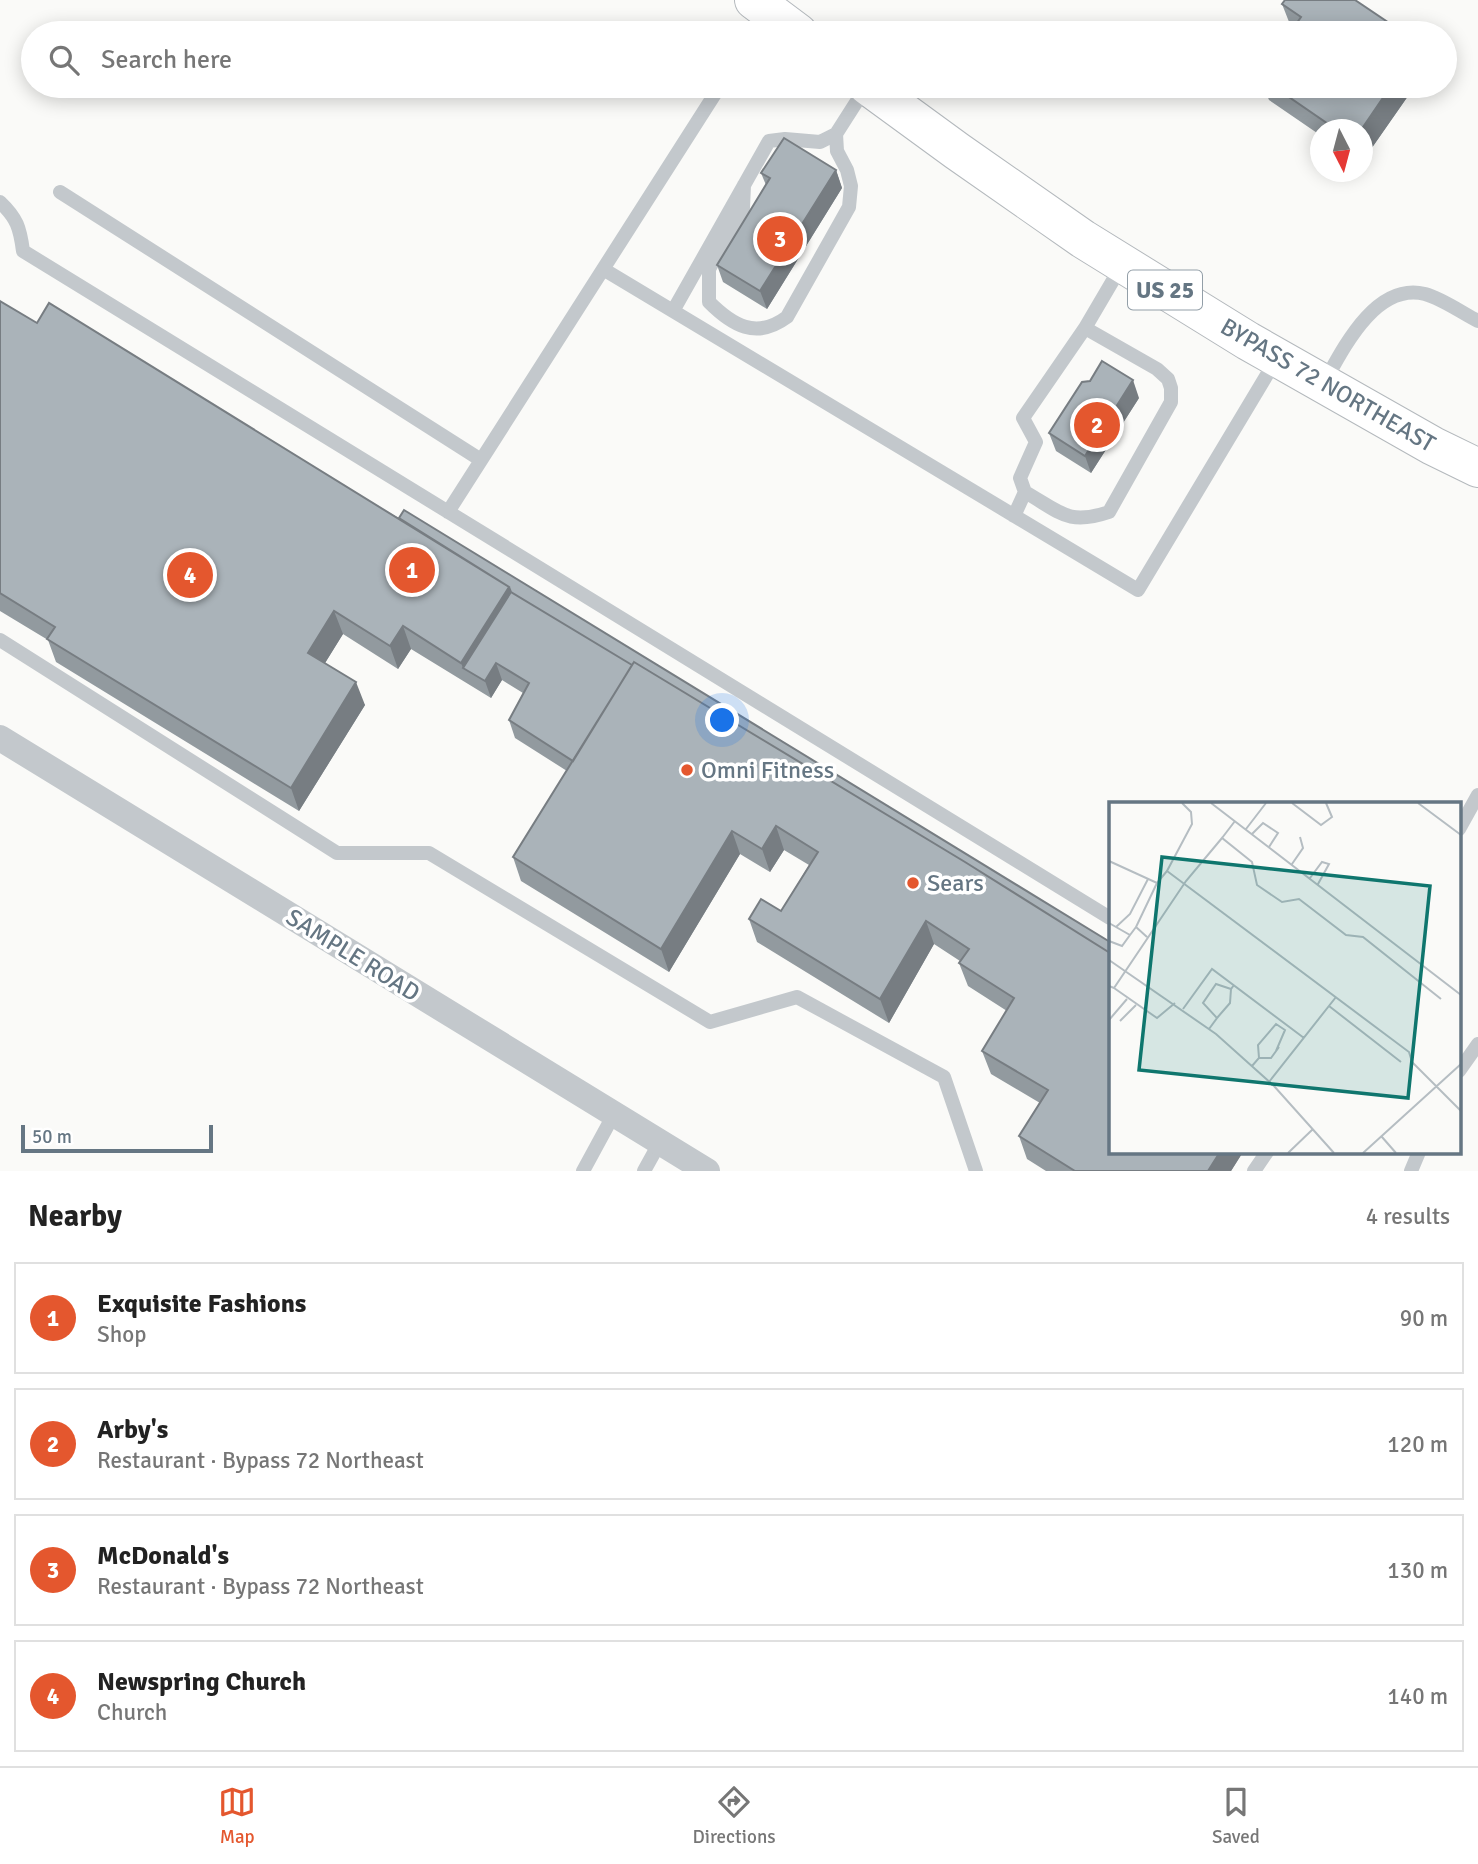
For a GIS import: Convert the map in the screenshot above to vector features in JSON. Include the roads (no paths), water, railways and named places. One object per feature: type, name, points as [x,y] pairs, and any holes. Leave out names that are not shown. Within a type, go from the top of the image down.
[{"type":"highway","name":"BYPASS 72 NORTHEAST","points":[[884,98],[957,152],[1123,264],[1277,357],[1433,446],[1478,468]]},
{"type":"street","name":"SAMPLE ROAD","points":[[0,738],[707,1171]]},
{"type":"lane","points":[[448,512],[712,98]]},
{"type":"lane","points":[[673,311],[769,141],[785,139],[820,142],[836,134],[860,98]]},
{"type":"lane","points":[[744,185],[743,208],[709,269],[707,288],[709,302],[736,325],[759,328],[776,325],[787,317],[849,207],[851,186],[837,151],[836,134]]},
{"type":"lane","points":[[60,192],[481,460]]},
{"type":"lane","points":[[0,202],[14,215],[23,251],[1109,917]]},
{"type":"lane","points":[[1085,328],[1157,369],[1168,379],[1171,402],[1109,512],[1082,519],[1068,517],[1025,492],[1020,478],[1036,442],[1023,418],[1085,328],[1123,264]]},
{"type":"lane","points":[[603,269],[1138,590],[1277,357]]},
{"type":"lane","points":[[1323,383],[1355,328],[1392,296],[1409,292],[1427,295],[1478,321]]},
{"type":"lane","points":[[1014,516],[1025,492]]},
{"type":"lane","points":[[0,640],[337,853],[429,853],[710,1022],[797,997],[944,1077],[976,1171]]},
{"type":"lane","points":[[1460,827],[1478,795]]},
{"type":"lane","points":[[1460,1070],[1478,1044]]},
{"type":"lane","points":[[583,1171],[614,1114]]},
{"type":"lane","points":[[644,1171],[660,1142]]},
{"type":"lane","points":[[1254,1171],[1266,1154]]},
{"type":"lane","points":[[1411,1171],[1418,1154]]},
{"type":"place","name":"McDonald's","points":[[780,239]]},
{"type":"place","name":"Arby's","points":[[1097,425]]},
{"type":"place","name":"Exquisite Fashions","points":[[412,570]]},
{"type":"place","name":"Newspring Church","points":[[190,575]]},
{"type":"place","name":"Omni Fitness","points":[[687,770]]},
{"type":"place","name":"Sears","points":[[913,883]]}]
